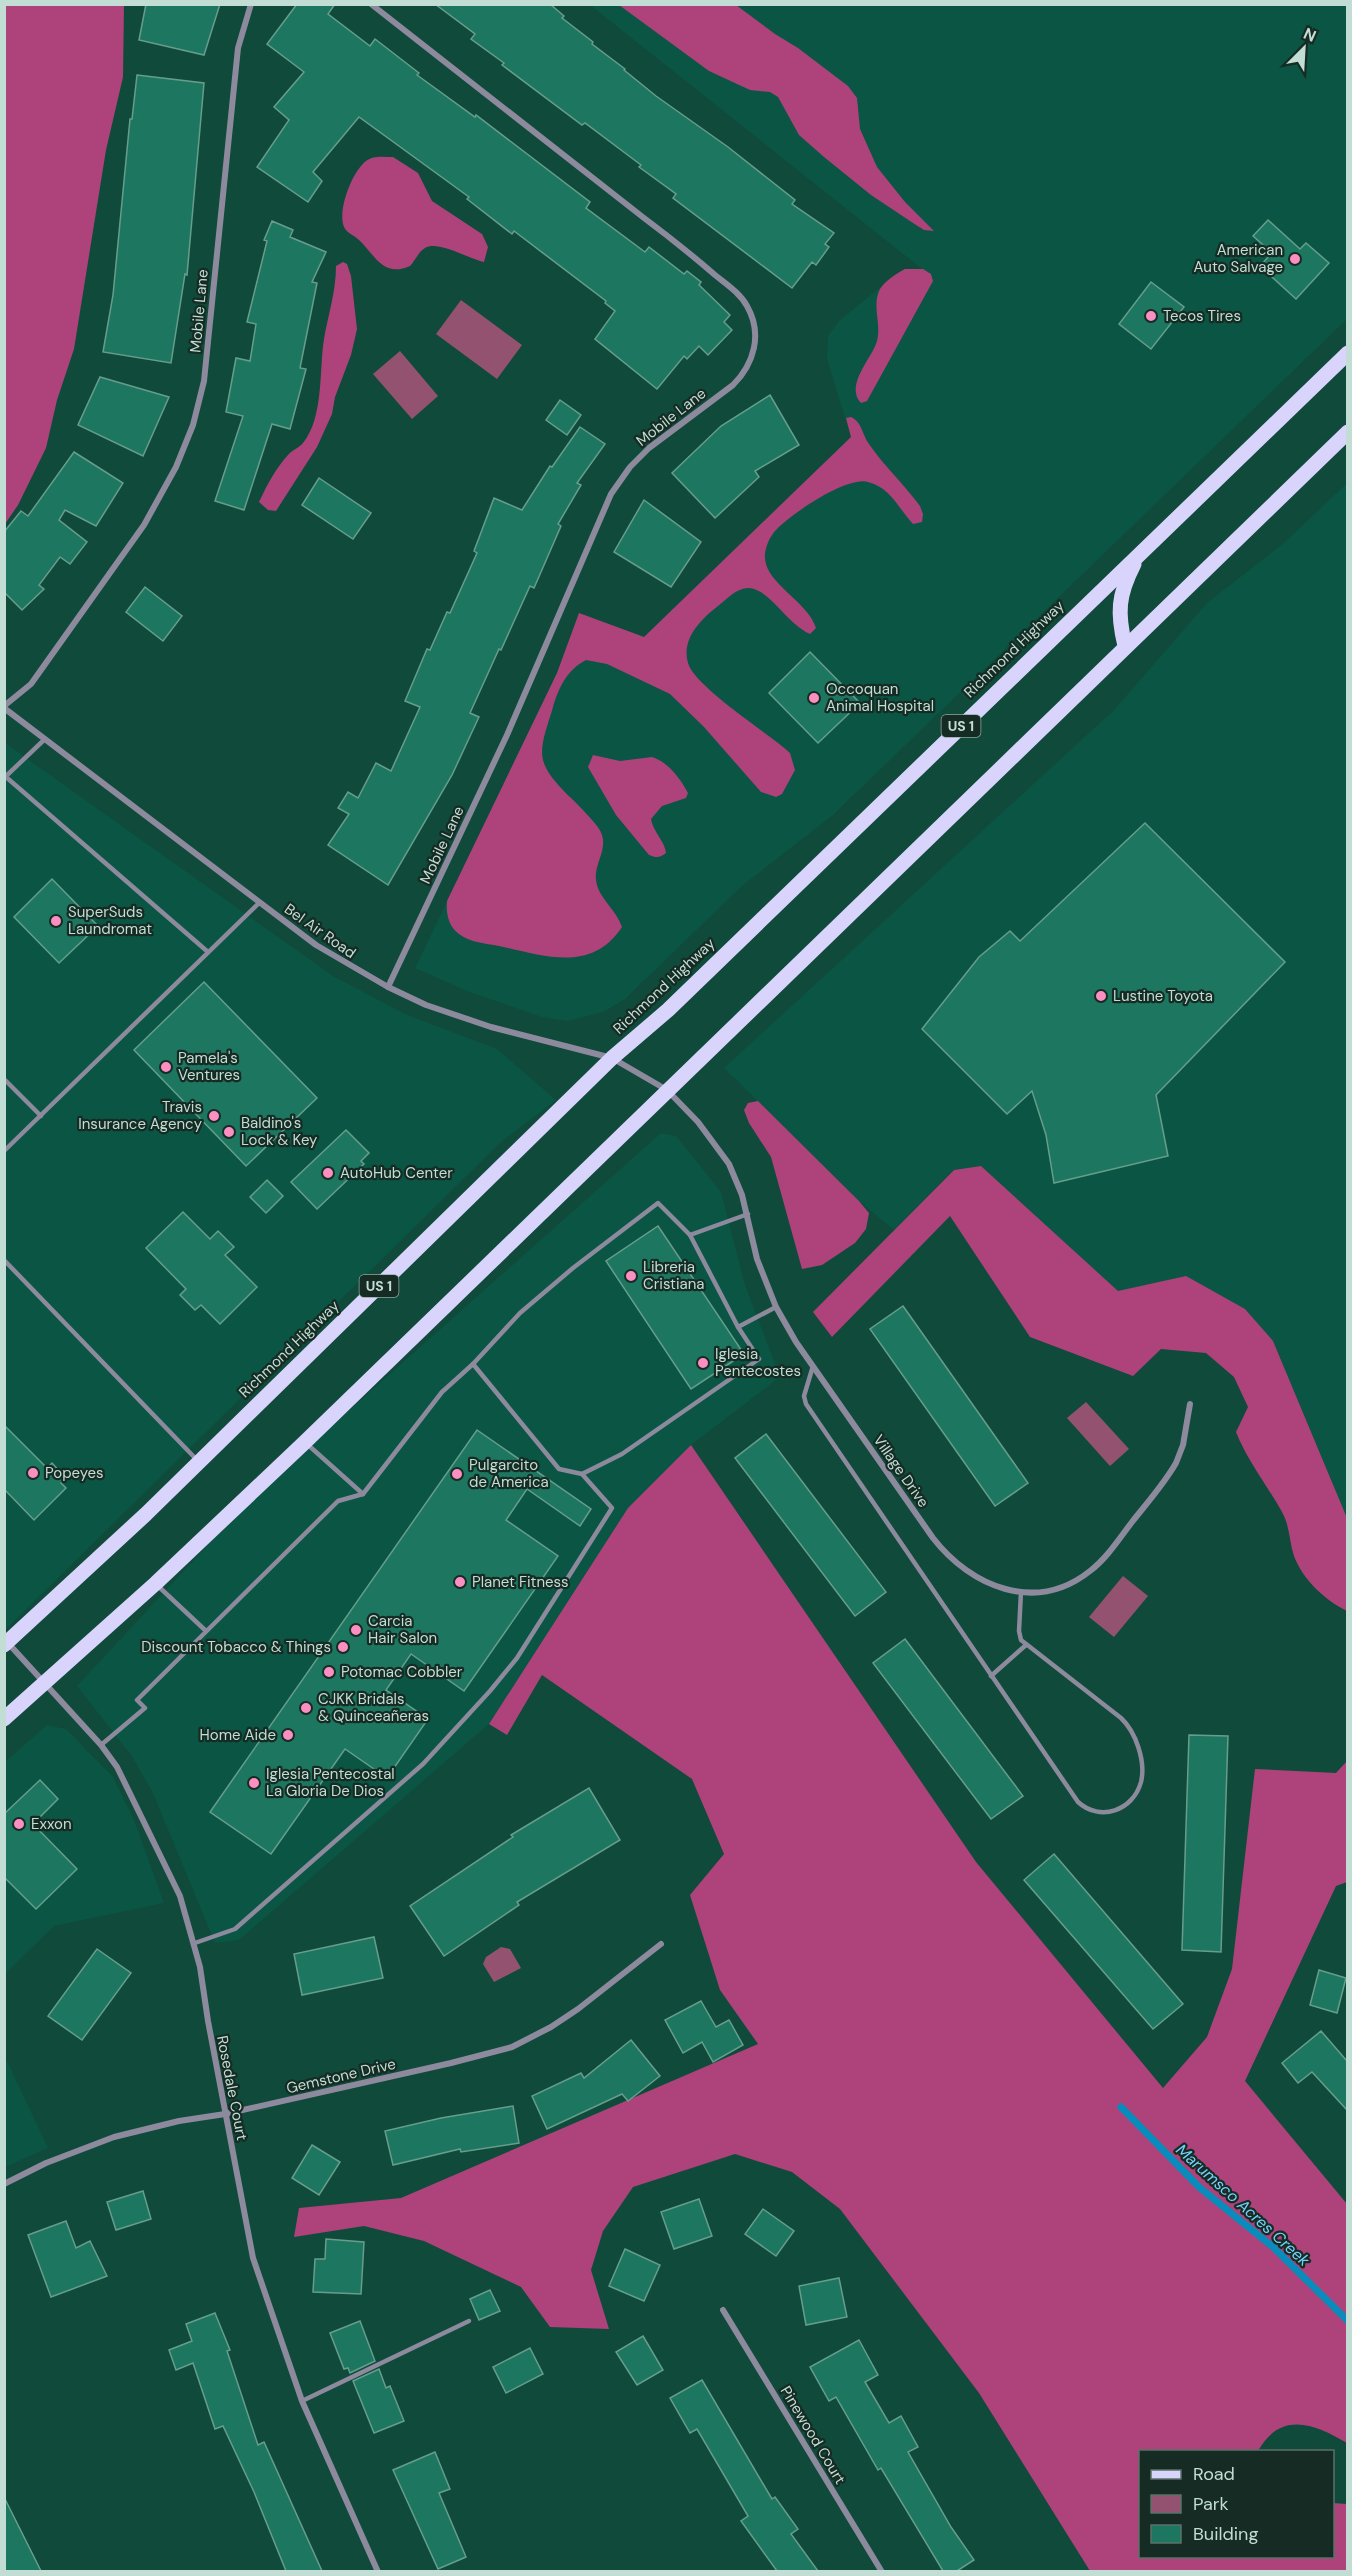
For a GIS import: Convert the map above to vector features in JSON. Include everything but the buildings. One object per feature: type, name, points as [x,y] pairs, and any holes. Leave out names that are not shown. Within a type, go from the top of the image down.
[{"type":"main road","name":"Richmond Highway","points":[[5,1642],[199,1462],[612,1059],[668,1010],[1347,353]]},
{"type":"main road","points":[[4,1719],[156,1583],[305,1442],[1347,432]]},
{"type":"main road","points":[[1125,646],[1119,622],[1120,600],[1127,577],[1139,553]]},
{"type":"street","name":"Mobile Lane","points":[[4,707],[30,684],[144,525],[176,467],[193,425],[204,381],[238,48],[251,4]]},
{"type":"street","name":"Mobile Lane","points":[[371,4],[685,249],[739,295],[748,307],[754,324],[755,343],[752,357],[743,374],[733,385],[649,448],[630,467],[610,494],[507,735],[388,987]]},
{"type":"street","name":"Bel Air Road","points":[[4,707],[316,945],[388,987],[437,1009],[491,1027],[612,1059],[667,1090]]},
{"type":"street","name":"Village Drive","points":[[667,1090],[698,1122],[729,1164],[748,1214],[757,1259],[776,1307],[796,1342],[933,1538],[965,1571],[985,1582],[1021,1592],[1060,1587],[1090,1571],[1107,1555],[1176,1463],[1183,1445],[1190,1404]]},
{"type":"street","name":"Rosedale Court","points":[[5,1642],[101,1745],[128,1786],[180,1896],[195,1943],[253,2258],[302,2401],[378,2571]]},
{"type":"street","name":"Gemstone Drive","points":[[4,2184],[46,2163],[114,2137],[178,2121],[225,2114],[451,2063],[512,2047],[551,2027],[578,2009],[661,1944]]},
{"type":"street","name":"Pinewood Court","points":[[723,2310],[882,2571]]},
{"type":"lane","points":[[45,739],[5,777],[208,952]]},
{"type":"lane","points":[[4,1151],[259,903]]},
{"type":"lane","points":[[4,1079],[41,1116]]},
{"type":"lane","points":[[101,1745],[145,1708],[137,1700],[338,1501],[363,1494],[442,1392],[473,1364],[520,1313],[573,1268],[658,1203],[690,1235],[738,1327],[759,1359],[622,1454],[582,1474]]},
{"type":"lane","points":[[690,1235],[748,1214]]},
{"type":"lane","points":[[4,1260],[199,1462]]},
{"type":"lane","points":[[738,1327],[776,1307]]},
{"type":"lane","points":[[195,1943],[230,1932],[417,1769],[506,1673],[612,1508],[582,1474],[559,1469],[473,1364]]},
{"type":"lane","points":[[813,1366],[804,1396],[806,1404],[1078,1802],[1100,1813],[1115,1811],[1125,1805],[1137,1791],[1142,1773],[1132,1730],[1121,1718],[1026,1645],[1019,1631],[1021,1592]]},
{"type":"lane","points":[[305,1442],[363,1494]]},
{"type":"lane","points":[[156,1583],[206,1631]]},
{"type":"lane","points":[[991,1676],[1026,1645]]},
{"type":"lane","points":[[302,2401],[469,2321]]},
{"type":"shaded area","points":[[4,5],[124,5],[123,77],[106,150],[74,349],[57,400],[46,448],[18,505],[5,524]]},
{"type":"shaded area","points":[[590,5],[1347,5],[1347,319],[833,815],[743,885],[625,999],[603,1012],[567,1021],[542,1017],[467,991],[415,968],[557,673],[579,613],[644,637],[851,437],[827,359],[828,336],[840,320],[899,272],[905,269],[922,269]]},
{"type":"shaded area","points":[[619,5],[736,5],[798,48],[848,86],[857,98],[860,129],[877,167],[905,202],[934,231],[924,230],[871,195],[824,157],[799,135],[778,97],[770,92],[750,90],[709,71]]},
{"type":"shaded area","points":[[393,157],[418,173],[432,201],[482,234],[488,247],[484,262],[445,248],[431,246],[423,249],[410,266],[393,269],[380,263],[346,229],[343,224],[343,209],[356,173],[369,159]]},
{"type":"shaded area","points":[[343,262],[347,264],[351,276],[357,329],[351,355],[335,397],[332,414],[317,447],[276,511],[268,510],[259,502],[265,489],[284,460],[303,443],[310,432],[318,407],[324,339],[336,266]]},
{"type":"shaded area","points":[[905,269],[923,269],[931,274],[933,281],[867,401],[861,403],[857,396],[857,381],[878,337],[877,302],[880,289]]},
{"type":"shaded area","points":[[851,417],[860,425],[875,452],[920,506],[923,514],[922,522],[913,524],[894,499],[883,489],[868,482],[859,482],[834,490],[783,523],[772,536],[765,551],[767,568],[805,610],[816,628],[810,634],[794,623],[768,597],[749,588],[739,590],[705,617],[694,630],[687,646],[688,663],[693,673],[733,710],[790,753],[795,770],[782,794],[776,797],[761,792],[704,727],[670,694],[607,664],[586,660],[569,674],[561,686],[545,733],[542,754],[546,767],[554,780],[601,832],[603,847],[596,874],[597,886],[622,927],[610,942],[596,951],[565,958],[478,942],[459,934],[448,919],[447,901],[557,673],[579,613],[644,637],[851,437],[846,418]]},
{"type":"shaded area","points":[[1347,483],[1347,1518],[1273,1341],[1186,1276],[1118,1292],[981,1166],[953,1170],[894,1230],[859,1201],[724,1068],[1114,710],[1207,603],[1285,542]]},
{"type":"shaded area","points":[[5,743],[333,976],[405,1014],[497,1049],[556,1100],[500,1143],[5,1630]]},
{"type":"shaded area","points":[[593,755],[620,761],[652,757],[673,771],[681,782],[688,793],[686,798],[662,806],[651,819],[665,849],[664,855],[654,857],[649,855],[616,815],[588,767]]},
{"type":"shaded area","points":[[758,1101],[869,1213],[866,1229],[855,1243],[822,1265],[802,1269],[771,1157],[749,1123],[744,1110],[748,1103]]},
{"type":"shaded area","points":[[661,1133],[676,1136],[721,1192],[745,1285],[780,1377],[691,1445],[628,1508],[489,1724],[239,1940],[215,1943],[152,1791],[131,1755],[77,1686],[257,1492]]},
{"type":"shaded area","points":[[981,1166],[1118,1291],[1186,1276],[1245,1309],[1273,1341],[1347,1518],[1347,1611],[1316,1588],[1298,1565],[1292,1550],[1285,1517],[1246,1453],[1236,1432],[1248,1407],[1234,1377],[1206,1353],[1161,1349],[1133,1376],[1030,1337],[950,1216],[832,1337],[813,1312],[954,1170]]},
{"type":"shaded area","points":[[691,1445],[976,1862],[1163,2088],[1207,2037],[1232,1969],[1255,1769],[1336,1773],[1347,1761],[1347,1882],[1336,1886],[1245,2081],[1347,2204],[1347,2443],[1323,2430],[1299,2424],[1288,2425],[1277,2430],[1267,2438],[1259,2450],[1139,2450],[1139,2558],[1334,2558],[1334,2503],[1347,2504],[1347,2571],[1090,2571],[979,2393],[840,2209],[792,2172],[735,2154],[633,2187],[603,2231],[591,2270],[609,2329],[550,2327],[521,2287],[424,2241],[364,2226],[294,2237],[299,2208],[401,2198],[758,2044],[720,1990],[690,1895],[724,1854],[692,1779],[542,1675],[507,1735],[489,1724],[628,1508]]},
{"type":"shaded area","points":[[47,1725],[66,1729],[113,1777],[134,1820],[164,1903],[54,1926],[5,1974],[5,1762]]},
{"type":"shaded area","points":[[4,2055],[48,2148],[5,2167],[4,2167]]},
{"type":"green space","points":[[461,300],[522,345],[497,379],[436,334]]},
{"type":"green space","points":[[400,351],[438,396],[412,419],[373,374]]},
{"type":"green space","points":[[1086,1402],[1129,1449],[1110,1466],[1067,1418]]},
{"type":"green space","points":[[1123,1576],[1148,1596],[1114,1637],[1089,1617]]},
{"type":"green space","points":[[501,1947],[510,1949],[521,1968],[494,1982],[483,1964],[486,1957]]},
{"type":"waterway","name":"Marumsco Acres Creek","points":[[1121,2107],[1199,2187],[1273,2247],[1348,2321]]},
{"type":"place","name":"American Auto Salvage","points":[[1295,259]]},
{"type":"place","name":"Tecos Tires","points":[[1151,316]]},
{"type":"place","name":"Occoquan Animal Hospital","points":[[814,698]]},
{"type":"place","name":"SuperSuds Laundromat","points":[[56,921]]},
{"type":"place","name":"Lustine Toyota","points":[[1101,996]]},
{"type":"place","name":"Pamela's Ventures","points":[[166,1067]]},
{"type":"place","name":"Travis Insurance Agency","points":[[214,1116]]},
{"type":"place","name":"Baldino's Lock & Key","points":[[229,1132]]},
{"type":"place","name":"AutoHub Center","points":[[328,1173]]},
{"type":"place","name":"Libreria Cristiana","points":[[631,1276]]},
{"type":"place","name":"Iglesia Pentecostes","points":[[703,1363]]},
{"type":"place","name":"Popeyes","points":[[33,1473]]},
{"type":"place","name":"Pulgarcito de America","points":[[457,1474]]},
{"type":"place","name":"Planet Fitness","points":[[460,1582]]},
{"type":"place","name":"Carcia Hair Salon","points":[[356,1630]]},
{"type":"place","name":"Discount Tobacco & Things","points":[[343,1647]]},
{"type":"place","name":"Potomac Cobbler","points":[[329,1672]]},
{"type":"place","name":"CJKK Bridals & Quinceañeras","points":[[306,1708]]},
{"type":"place","name":"Home Aide","points":[[288,1735]]},
{"type":"place","name":"Iglesia Pentecostal La Gloria De Dios","points":[[254,1783]]},
{"type":"place","name":"Exxon","points":[[19,1824]]}]
